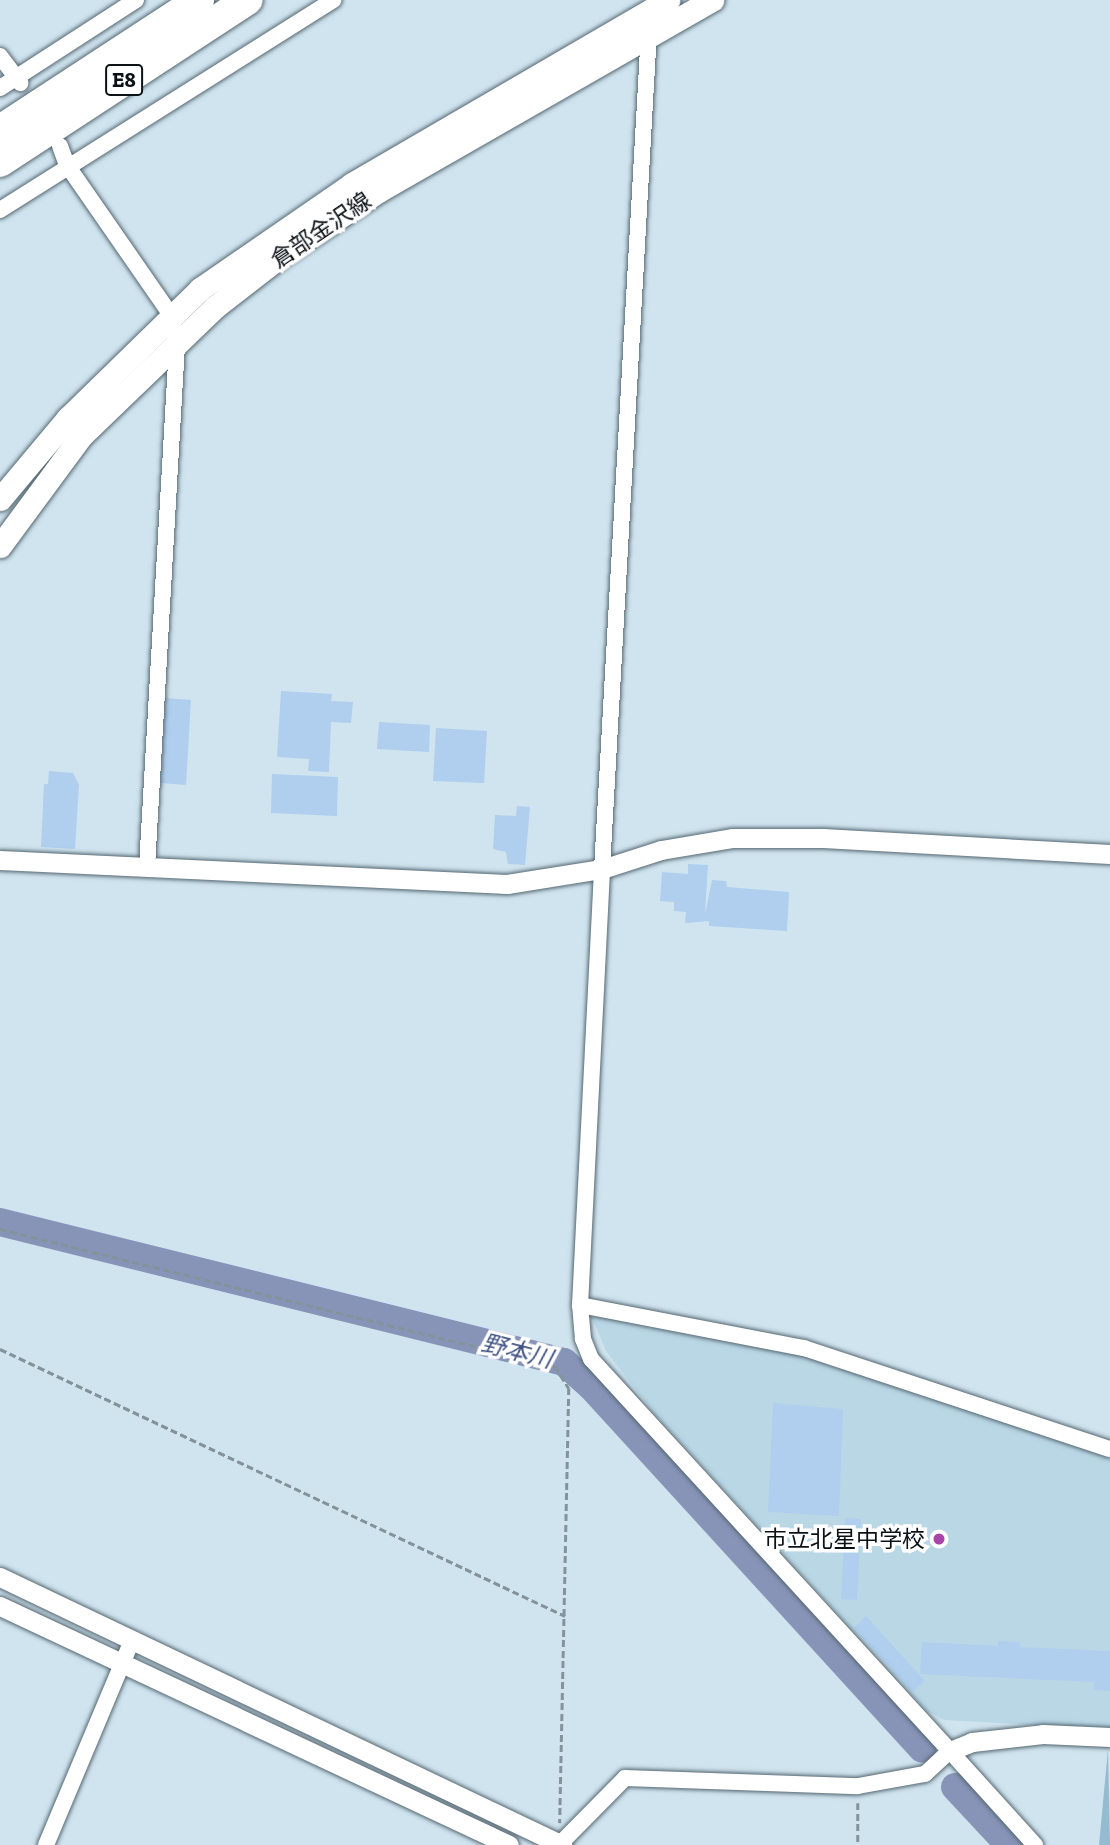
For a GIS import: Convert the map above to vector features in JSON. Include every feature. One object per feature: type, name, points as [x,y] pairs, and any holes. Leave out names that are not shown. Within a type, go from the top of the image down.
[{"type":"highway","name":"E8","points":[[0,130],[199,0]]},
{"type":"highway","name":"E8","points":[[0,162],[248,0]]},
{"type":"main road","name":"倉部金沢線","points":[[0,546],[82,436],[215,307],[278,258],[380,190],[712,0]]},
{"type":"main road","name":"倉部金沢線","points":[[0,499],[68,418],[170,314],[262,243],[352,184],[657,3]]},
{"type":"street","points":[[0,88],[19,81],[136,0]]},
{"type":"street","points":[[0,210],[67,165],[333,0]]},
{"type":"street","points":[[657,3],[648,36],[580,1305],[583,1339],[591,1359],[1035,1845]]},
{"type":"street","points":[[0,56],[19,81]]},
{"type":"street","points":[[60,146],[67,165],[170,314],[177,345],[147,867]]},
{"type":"street","points":[[0,860],[507,884],[602,869],[661,850],[733,838],[823,838],[1110,854]]},
{"type":"street","points":[[580,1305],[804,1348],[1110,1449]]},
{"type":"street","points":[[0,1577],[560,1845],[625,1778],[858,1786],[925,1774],[950,1751],[972,1742],[1043,1734],[1110,1737]]},
{"type":"street","points":[[0,1606],[509,1845]]},
{"type":"street","points":[[46,1845],[120,1663],[132,1640]]},
{"type":"path","points":[[0,1229],[555,1366],[569,1388],[560,1845]]},
{"type":"path","points":[[0,1349],[565,1616]]},
{"type":"path","points":[[858,1786],[859,1845]]},
{"type":"shaded area","name":"市立北星中学校","points":[[596,1314],[793,1352],[1110,1453],[1110,1729],[944,1720],[927,1711],[653,1412],[606,1351],[592,1318]]},
{"type":"shaded area","points":[[1108,1749],[1110,1845],[1099,1845]]},
{"type":"building","points":[[281,691],[332,694],[331,701],[353,702],[351,723],[331,722],[329,772],[308,771],[309,759],[277,757]]},
{"type":"building","points":[[165,698],[191,700],[186,785],[160,783]]},
{"type":"building","points":[[379,722],[430,725],[429,752],[377,749]]},
{"type":"building","points":[[436,728],[487,731],[484,783],[433,781]]},
{"type":"building","points":[[49,771],[73,773],[79,785],[75,849],[41,847],[44,784],[48,784]]},
{"type":"building","points":[[272,774],[338,777],[337,816],[271,813]]},
{"type":"building","points":[[517,806],[530,807],[525,865],[508,864],[506,852],[493,849],[495,815],[516,816]]},
{"type":"building","points":[[688,864],[708,865],[705,914],[712,880],[726,881],[727,887],[789,892],[787,931],[709,926],[709,921],[685,923],[686,912],[674,911],[674,902],[660,901],[662,872],[688,874]]},
{"type":"building","points":[[773,1403],[843,1409],[839,1516],[768,1512]]},
{"type":"building","points":[[845,1518],[861,1519],[857,1600],[841,1599]]},
{"type":"building","points":[[866,1616],[925,1681],[912,1692],[854,1628]]},
{"type":"building","points":[[998,1641],[1020,1642],[1020,1647],[1110,1651],[1110,1691],[1094,1690],[1094,1682],[920,1674],[922,1642],[998,1646]]},
{"type":"waterway","name":"野本川","points":[[0,1222],[564,1362],[591,1386],[922,1748]]},
{"type":"waterway","name":"野本川","points":[[955,1787],[1009,1845]]},
{"type":"place","name":"市立北星中学校","points":[[939,1539]]}]
